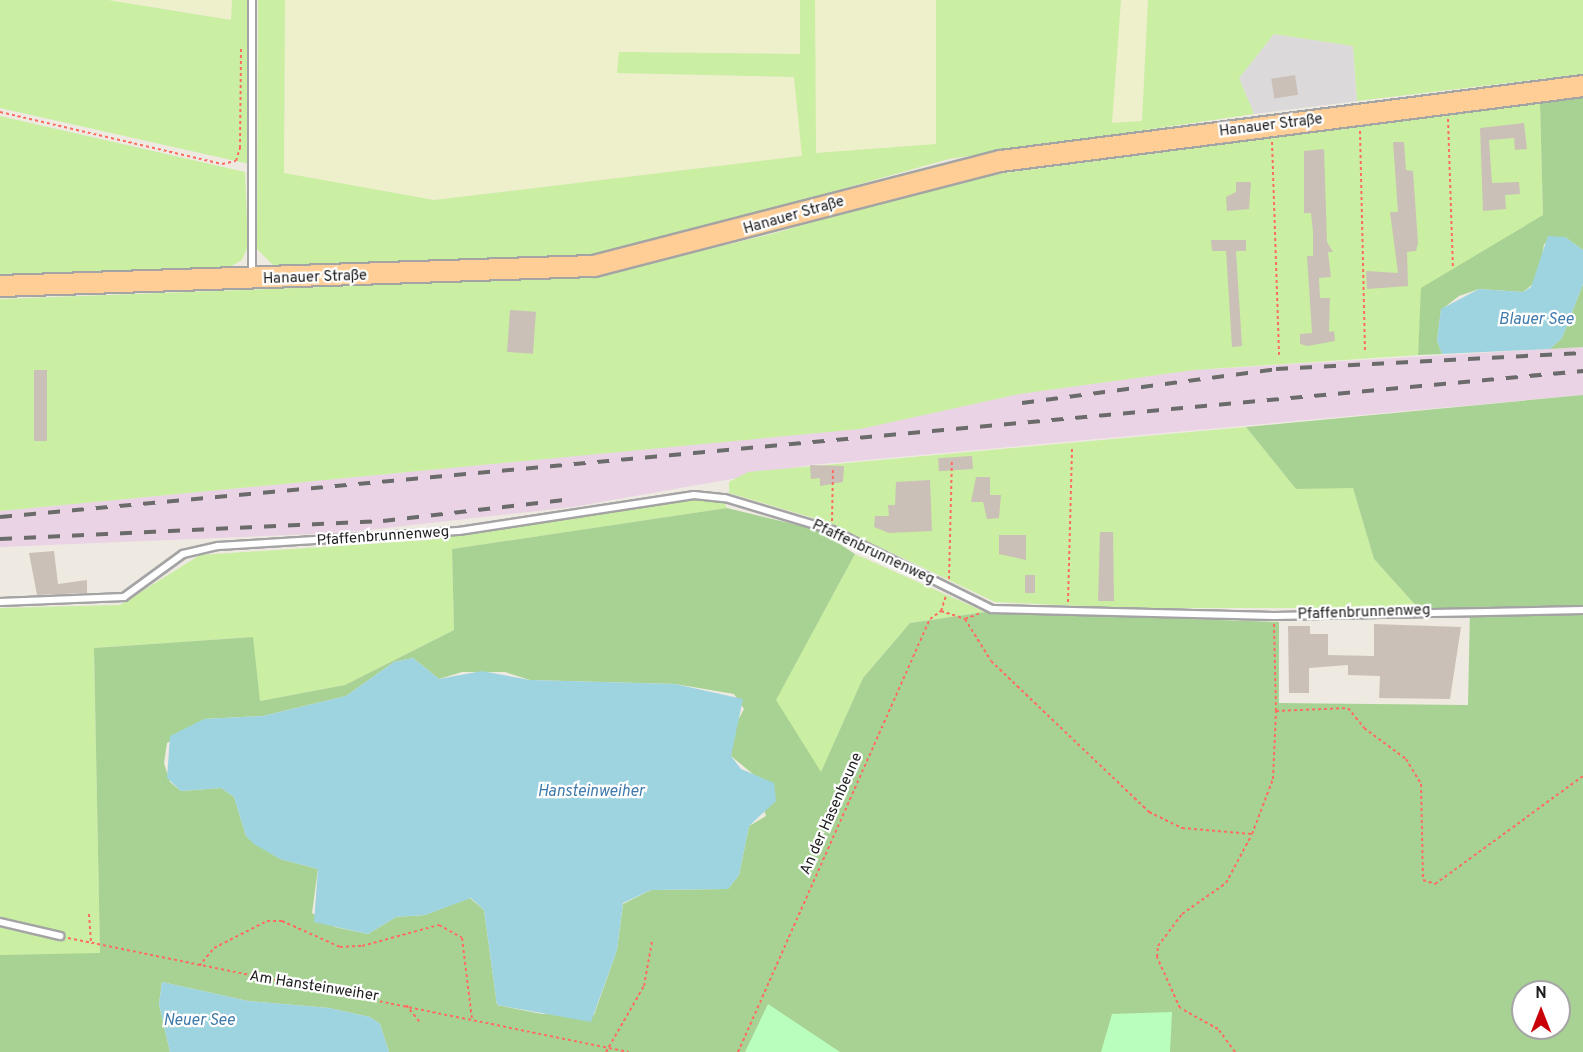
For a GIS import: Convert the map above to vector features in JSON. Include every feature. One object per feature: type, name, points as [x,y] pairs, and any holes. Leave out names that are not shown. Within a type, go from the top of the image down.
[{"type":"main road","name":"Hanauer Straße","points":[[0,286],[594,267],[980,165],[1583,86]]},
{"type":"lane","points":[[252,0],[252,279]]},
{"type":"lane","name":"Pfaffenbrunnenweg","points":[[0,602],[124,597],[183,554],[218,546],[459,531],[675,496],[725,498],[832,530],[992,609],[1274,616],[1581,610]]},
{"type":"lane","points":[[0,922],[60,936]]},
{"type":"path","points":[[0,112],[222,164],[236,160],[241,46]]},
{"type":"path","points":[[1447,103],[1453,266]]},
{"type":"path","points":[[1360,114],[1365,350]]},
{"type":"path","points":[[1271,126],[1279,355]]},
{"type":"path","points":[[1067,611],[1072,448]]},
{"type":"path","name":"An der Hasenbeune","points":[[738,1052],[930,619],[941,611],[948,589],[952,459]]},
{"type":"path","points":[[832,530],[833,467]]},
{"type":"path","points":[[941,611],[965,619],[992,609]]},
{"type":"path","points":[[1235,1052],[1218,1029],[1180,1008],[1157,957],[1158,946],[1182,914],[1226,883],[1252,834],[1273,780],[1276,711],[1274,616]]},
{"type":"path","points":[[965,619],[991,662],[1149,813],[1182,828],[1252,834]]},
{"type":"path","points":[[1276,711],[1348,708],[1364,728],[1406,759],[1421,784],[1424,880],[1435,884],[1583,776]]},
{"type":"path","points":[[89,914],[91,943]]},
{"type":"path","points":[[199,966],[214,948],[267,921],[282,921],[340,947],[362,946],[439,925],[462,938],[472,1019]]},
{"type":"path","name":"Am Hansteinweiher","points":[[60,936],[629,1052]]},
{"type":"path","points":[[606,1052],[604,1047],[619,1033],[644,986],[652,942]]},
{"type":"path","points":[[406,1005],[419,1021]]},
{"type":"shaded area","points":[[1274,34],[1353,46],[1357,101],[1254,114],[1239,78]]},
{"type":"shaded area","points":[[1583,347],[1583,395],[810,465],[573,507],[342,533],[0,547],[0,511],[859,429],[1019,394],[1194,370]]},
{"type":"green space","points":[[0,0],[108,0],[231,20],[232,0],[247,0],[249,164],[0,108]]},
{"type":"green space","points":[[108,0],[232,0],[231,20]]},
{"type":"green space","points":[[258,0],[285,0],[284,173],[434,200],[802,156],[794,77],[617,73],[619,52],[800,54],[800,0],[815,0],[816,153],[936,144],[936,0],[1121,0],[1112,123],[1142,121],[1148,0],[1583,0],[1583,74],[1357,101],[1353,46],[1274,34],[1239,78],[1254,114],[949,159],[617,252],[444,265],[274,266],[257,249]]},
{"type":"green space","points":[[285,0],[800,0],[800,54],[620,52],[617,73],[795,77],[803,156],[434,200],[284,174]]},
{"type":"green space","points":[[815,0],[936,0],[936,153],[815,153]]},
{"type":"green space","points":[[1121,0],[1148,0],[1142,122],[1111,123]]},
{"type":"green space","points":[[1583,97],[1583,250],[1565,237],[1544,244],[1538,280],[1523,292],[1479,289],[1459,296],[1441,310],[1437,340],[1442,354],[1418,355],[1421,288],[1543,215],[1540,103]]},
{"type":"green space","points":[[1540,103],[1543,215],[1422,288],[1418,355],[1194,370],[1019,394],[860,429],[0,511],[0,299],[595,277],[779,232],[958,179]]},
{"type":"green space","points":[[0,116],[245,172],[248,246],[242,260],[228,268],[0,274]]},
{"type":"green space","points":[[1583,284],[1583,347],[1550,349],[1562,338]]},
{"type":"green space","points":[[1583,395],[1583,1052],[389,1052],[380,1024],[370,1017],[329,1008],[248,1001],[162,982],[159,1004],[170,1052],[0,1052],[0,955],[100,953],[94,648],[253,637],[260,701],[345,685],[454,630],[452,549],[727,508],[818,530],[855,554],[776,700],[821,772],[863,678],[910,623],[985,612],[1279,622],[1279,703],[1468,705],[1470,608],[1418,608],[1374,559],[1353,488],[1296,489],[1246,427]],"holes":[[[413,658],[439,679],[462,672],[505,672],[530,680],[675,684],[734,694],[744,709],[735,726],[731,756],[753,774],[766,816],[749,826],[739,875],[728,889],[651,890],[623,904],[617,950],[594,1015],[542,1014],[497,1005],[484,910],[470,898],[425,915],[396,917],[368,934],[335,927],[312,913],[318,869],[280,859],[246,836],[234,797],[221,788],[181,791],[170,782],[164,763],[167,743],[204,719],[263,716],[346,696],[394,662]]]},
{"type":"green space","points":[[1246,427],[1296,489],[1353,487],[1374,559],[1418,608],[1122,608],[995,602],[827,522],[729,493],[729,482],[748,472]]},
{"type":"green space","points":[[691,498],[724,502],[727,508],[452,549],[454,630],[345,685],[260,701],[252,637],[94,648],[100,954],[0,955],[0,608],[120,605],[200,555],[428,540]]},
{"type":"green space","points":[[855,554],[985,612],[910,623],[863,678],[821,773],[775,701]]},
{"type":"green space","points":[[768,1004],[840,1052],[745,1052]]},
{"type":"green space","points":[[1172,1012],[1170,1052],[1101,1052],[1112,1014]]},
{"type":"water","name":"Blauer See","points":[[1548,236],[1565,237],[1583,250],[1583,284],[1562,338],[1550,349],[1442,354],[1437,340],[1441,309],[1479,289],[1523,292],[1531,287]]},
{"type":"water","name":"Hansteinweiher","points":[[413,658],[439,679],[482,671],[530,680],[675,684],[743,699],[731,756],[741,769],[774,783],[776,801],[749,826],[739,875],[728,889],[651,890],[623,903],[617,950],[591,1022],[497,1005],[484,910],[471,898],[425,915],[396,917],[368,934],[314,922],[318,869],[280,859],[254,844],[246,836],[234,797],[221,788],[181,791],[167,778],[170,736],[204,719],[263,716],[346,696],[394,662]]},
{"type":"water","name":"Neuer See","points":[[162,982],[248,1001],[329,1008],[370,1017],[380,1024],[389,1052],[170,1052],[159,1004]]},
{"type":"building","points":[[1295,75],[1298,95],[1274,99],[1271,79]]},
{"type":"building","points":[[1524,123],[1527,149],[1515,150],[1514,138],[1489,140],[1492,183],[1519,182],[1520,194],[1505,195],[1506,209],[1483,211],[1480,128]]},
{"type":"building","points":[[1393,142],[1404,142],[1406,170],[1413,171],[1418,243],[1416,251],[1407,252],[1408,286],[1367,289],[1366,271],[1398,273],[1390,212],[1398,212]]},
{"type":"building","points":[[1324,149],[1327,242],[1333,252],[1328,252],[1331,277],[1319,278],[1320,298],[1330,298],[1329,332],[1334,331],[1335,341],[1308,346],[1300,344],[1300,334],[1312,333],[1307,256],[1313,256],[1313,232],[1311,213],[1304,213],[1304,151]]},
{"type":"building","points":[[1236,182],[1251,182],[1249,209],[1227,211],[1226,197],[1236,192]]},
{"type":"building","points":[[1211,240],[1246,240],[1246,251],[1236,251],[1242,346],[1232,347],[1226,251],[1212,251]]},
{"type":"building","points":[[510,310],[536,312],[533,354],[507,352]]},
{"type":"building","points":[[34,370],[47,370],[47,441],[34,441]]},
{"type":"building","points":[[972,456],[973,469],[939,471],[938,458]]},
{"type":"building","points":[[810,465],[844,466],[843,482],[820,486],[820,478],[811,479]]},
{"type":"building","points":[[976,477],[990,477],[990,495],[1001,495],[999,518],[987,519],[983,502],[971,502]]},
{"type":"building","points":[[930,480],[932,531],[889,533],[874,527],[875,516],[889,516],[888,505],[895,505],[896,482]]},
{"type":"building","points":[[1100,532],[1113,532],[1114,601],[1098,601]]},
{"type":"building","points":[[999,535],[1026,535],[1026,560],[999,554]]},
{"type":"building","points":[[54,551],[58,584],[87,580],[87,593],[37,595],[29,553]]},
{"type":"building","points":[[1025,575],[1035,575],[1035,593],[1025,593]]},
{"type":"building","points":[[1374,624],[1461,627],[1450,699],[1379,698],[1380,676],[1348,675],[1348,665],[1309,668],[1309,693],[1289,693],[1288,626],[1310,626],[1310,634],[1328,634],[1328,655],[1374,656]]},
{"type":"railway","points":[[1022,403],[1276,369],[1583,353]]},
{"type":"railway","points":[[0,517],[1583,371]]},
{"type":"railway","points":[[0,539],[383,521],[573,499]]}]
